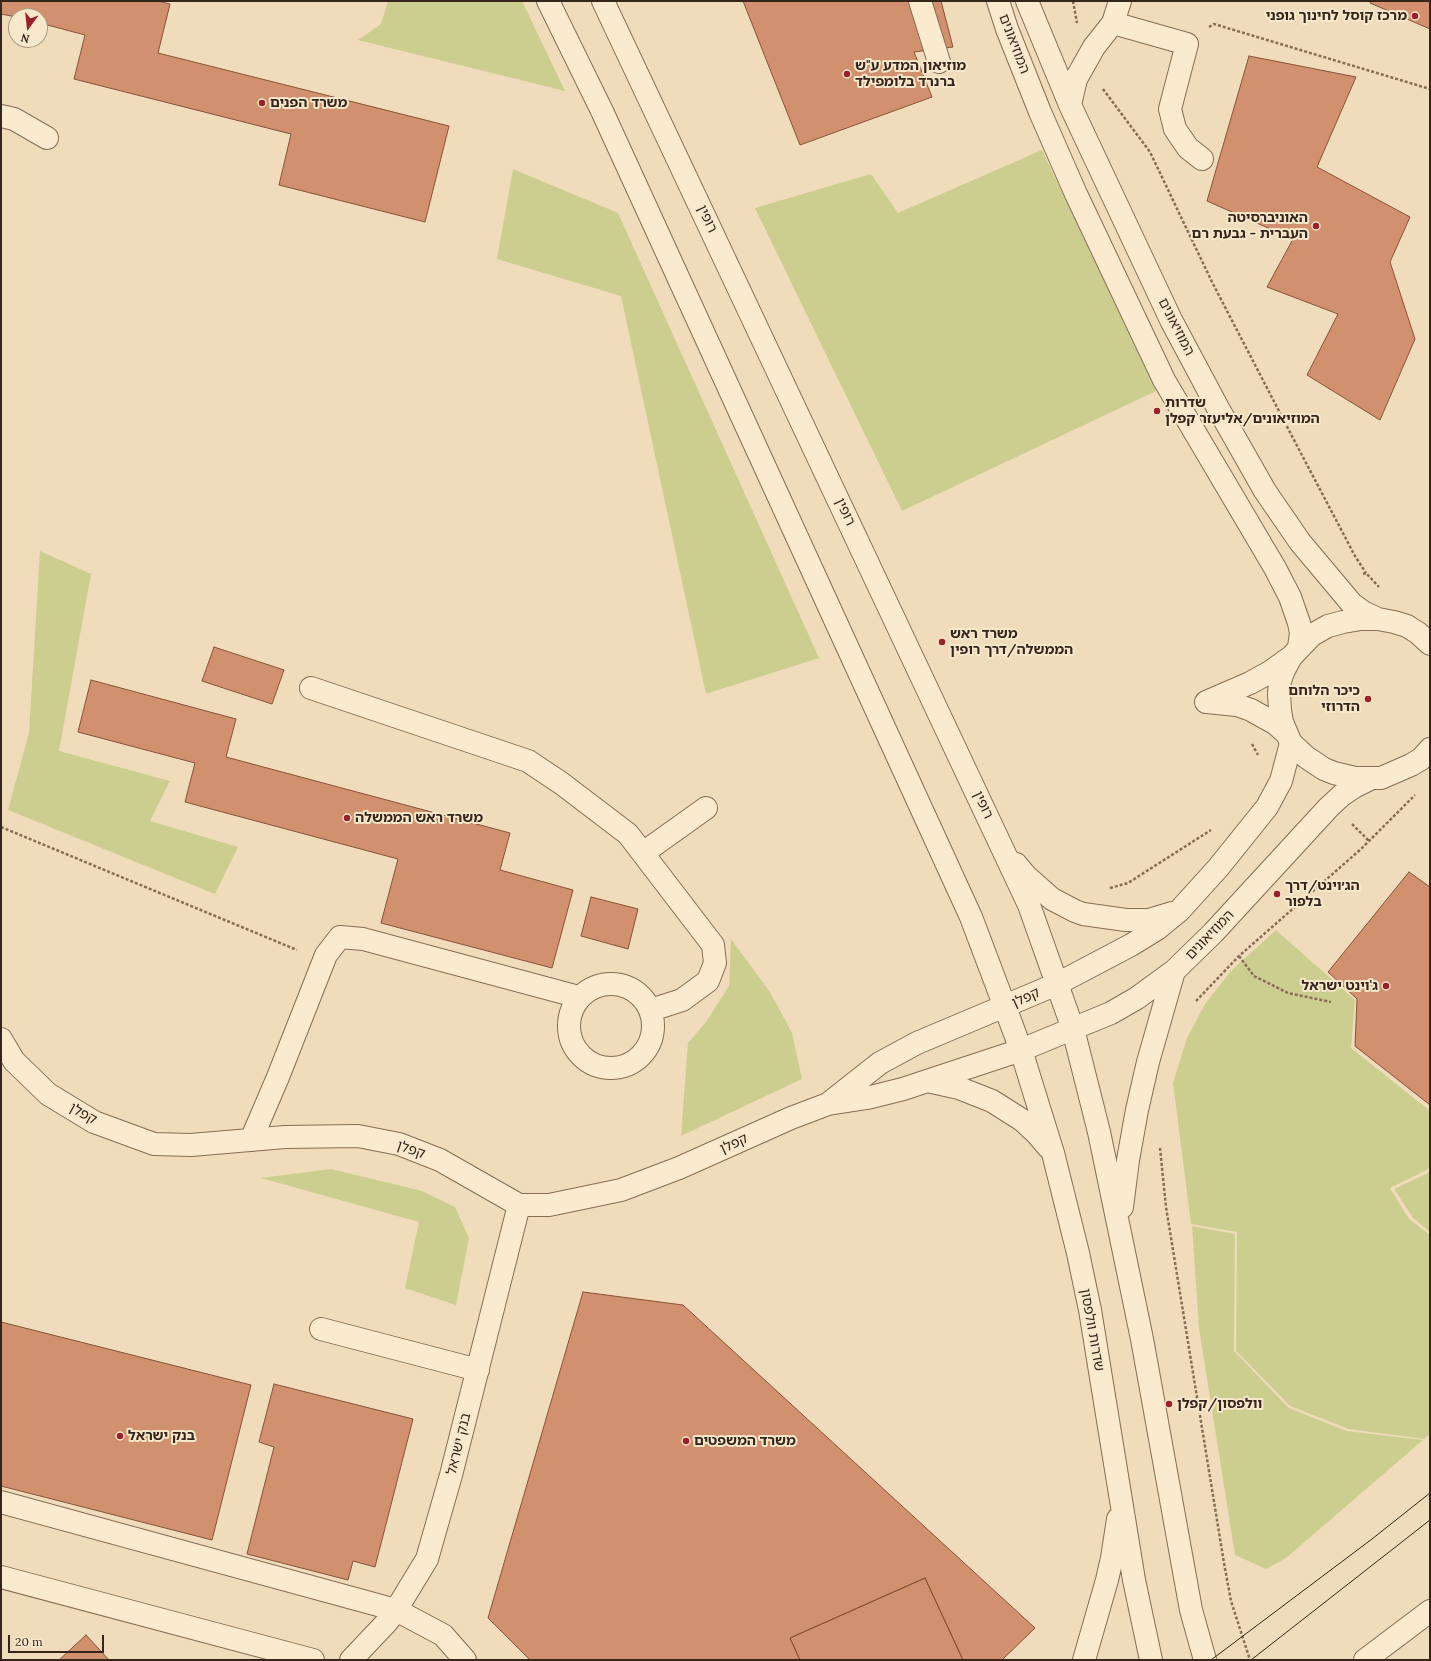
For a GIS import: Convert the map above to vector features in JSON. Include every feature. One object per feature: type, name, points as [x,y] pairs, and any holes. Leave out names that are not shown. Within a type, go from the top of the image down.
[{"type":"street","points":[[548,1],[605,118],[971,917],[1005,1007]]},
{"type":"street","name":"רופין","points":[[603,1],[1003,847],[1029,906],[1073,1029]]},
{"type":"street","points":[[920,1],[939,62]]},
{"type":"street","name":"המוזיאונים","points":[[998,1],[1007,29],[1034,98],[1067,174],[1164,380],[1276,568],[1290,597],[1301,633],[1295,652]]},
{"type":"street","name":"המוזיאונים","points":[[1027,1],[1070,105],[1171,320],[1219,410],[1265,491],[1300,542],[1352,604],[1363,612],[1378,619]]},
{"type":"street","points":[[1070,105],[1076,79],[1094,47],[1113,23],[1120,1]]},
{"type":"street","points":[[1113,23],[1186,44],[1170,109],[1175,129],[1188,148],[1202,159]]},
{"type":"street","points":[[1,116],[14,119],[47,138]]},
{"type":"street","points":[[1426,637],[1407,626],[1378,619],[1349,621],[1328,626],[1312,635],[1295,652],[1270,672],[1250,683],[1206,702],[1237,706],[1251,710],[1276,724],[1306,757],[1324,769],[1344,776],[1370,779],[1381,778],[1400,770],[1421,758],[1430,749]]},
{"type":"street","points":[[1057,984],[1131,945],[1157,929],[1179,911],[1218,868],[1267,807],[1281,781],[1289,738],[1280,710],[1279,694],[1282,676],[1295,652]]},
{"type":"street","points":[[311,688],[528,761],[561,783],[628,834],[713,945],[715,963],[708,981],[682,1000],[651,1010]]},
{"type":"street","name":"המוזיאונים","points":[[1020,1050],[1073,1029],[1117,1009],[1137,998],[1174,971],[1213,933],[1329,807],[1348,791],[1370,779]]},
{"type":"street","points":[[643,853],[706,808]]},
{"type":"street","points":[[1003,847],[1026,876],[1052,899],[1075,911],[1101,918],[1149,920],[1179,911]]},
{"type":"street","points":[[251,1140],[278,1077],[326,955],[340,938],[362,938],[579,997]]},
{"type":"street","points":[[1120,1226],[1128,1160],[1137,1110],[1174,971]]},
{"type":"street","points":[[605,984],[617,984],[632,988],[643,998],[651,1010],[654,1025],[652,1040],[649,1047],[639,1058],[627,1066],[612,1069],[599,1067],[586,1060],[575,1050],[569,1036],[568,1024],[571,1010],[579,997],[591,988],[605,984]]},
{"type":"street","name":"קפלן","points":[[828,1104],[880,1064],[905,1050],[961,1024],[1005,1007],[1057,984]]},
{"type":"street","name":"שדרות וולפסון","points":[[1005,1007],[1053,1153],[1078,1253],[1088,1303],[1134,1580],[1151,1660]]},
{"type":"street","points":[[1073,1029],[1099,1132],[1120,1226],[1191,1610],[1205,1660]]},
{"type":"street","name":"קפלן","points":[[1,1039],[14,1061],[48,1094],[94,1122],[154,1144],[191,1145],[285,1136],[358,1136],[399,1144],[440,1160],[519,1205],[549,1205],[621,1190],[679,1168],[791,1118],[828,1104],[867,1098],[903,1089],[1020,1050]]},
{"type":"street","points":[[927,1081],[959,1088],[992,1101],[1022,1120],[1037,1134],[1053,1153]]},
{"type":"street","name":"בנק ישראל","points":[[351,1660],[387,1622],[427,1559],[451,1475],[519,1205]]},
{"type":"street","points":[[321,1329],[478,1370]]},
{"type":"street","points":[[1084,1660],[1103,1596],[1112,1558],[1118,1508],[1117,1478]]},
{"type":"street","points":[[1,1502],[396,1610],[443,1635],[466,1660]]},
{"type":"street","points":[[1,1577],[313,1660]]},
{"type":"street","points":[[1365,1660],[1430,1611]]},
{"type":"path","points":[[1073,1],[1084,64],[1150,152],[1215,289],[1355,556],[1366,573]]},
{"type":"path","points":[[1186,44],[1214,24],[1430,89]]},
{"type":"path","points":[[1194,1003],[1239,956],[1361,849],[1419,791]]},
{"type":"path","points":[[1,827],[324,961]]},
{"type":"path","points":[[1239,956],[1254,976],[1288,993],[1331,1002]]},
{"type":"path","points":[[1160,1147],[1166,1207],[1228,1586],[1235,1618],[1250,1660]]},
{"type":"green space","points":[[388,1],[522,1],[565,91],[358,40],[381,24]]},
{"type":"green space","points":[[1042,150],[1156,391],[902,511],[755,208],[871,174],[898,213]]},
{"type":"green space","points":[[513,169],[618,213],[819,658],[706,694],[621,296],[497,259]]},
{"type":"green space","points":[[40,551],[91,574],[59,751],[170,781],[150,821],[238,847],[215,894],[8,810],[29,733]]},
{"type":"green space","points":[[1276,930],[1355,1000],[1351,1048],[1430,1111],[1430,1166],[1427,1170],[1390,1188],[1409,1219],[1430,1235],[1430,1434],[1424,1439],[1348,1429],[1290,1406],[1236,1351],[1237,1232],[1191,1224],[1173,1083],[1187,1038],[1205,1004],[1231,971]]},
{"type":"green space","points":[[731,939],[770,992],[792,1033],[802,1079],[681,1136],[688,1043],[706,1022],[729,986]]},
{"type":"green space","points":[[331,1169],[422,1191],[455,1207],[469,1238],[456,1305],[405,1288],[419,1222],[261,1178]]},
{"type":"green space","points":[[1430,1170],[1430,1232],[1413,1218],[1394,1189],[1428,1173]]},
{"type":"green space","points":[[1192,1226],[1235,1234],[1234,1351],[1289,1408],[1347,1431],[1423,1440],[1286,1558],[1266,1569],[1235,1555],[1199,1328]]},
{"type":"building","name":"משרד הפנים","points":[[1,1],[158,1],[170,4],[158,53],[449,126],[425,222],[279,185],[291,134],[74,79],[85,35],[48,25],[48,8],[8,8],[8,15],[1,14]]},
{"type":"building","name":"מוזיאון המדע ע\"ש ברנרד בלומפילד","points":[[743,1],[941,1],[953,47],[914,52],[932,97],[800,145]]},
{"type":"building","name":"מרכז קוסל לחינוך גופני","points":[[1371,1],[1430,1],[1430,29],[1370,3]]},
{"type":"building","points":[[1249,56],[1356,77],[1317,167],[1410,217],[1390,262],[1415,339],[1380,420],[1307,375],[1338,314],[1267,287],[1293,239],[1207,201]]},
{"type":"building","points":[[214,647],[284,670],[272,704],[202,681]]},
{"type":"building","name":"משרד ראש הממשלה","points":[[91,680],[236,719],[226,757],[510,833],[500,870],[573,890],[552,968],[381,923],[398,859],[185,802],[195,763],[78,732]]},
{"type":"building","name":"ג'וינט ישראל","points":[[1409,872],[1430,887],[1430,1105],[1355,1046],[1357,999],[1328,972]]},
{"type":"building","points":[[591,897],[638,909],[628,949],[581,936]]},
{"type":"building","name":"משרד המשפטים","points":[[583,1292],[683,1305],[1035,1628],[1002,1660],[963,1660],[925,1578],[790,1638],[800,1660],[530,1660],[488,1618]]},
{"type":"building","name":"בנק ישראל","points":[[1,1322],[251,1385],[212,1540],[1,1486]]},
{"type":"building","points":[[274,1384],[413,1419],[375,1567],[353,1561],[348,1580],[247,1554],[274,1447],[259,1442]]},
{"type":"building","points":[[925,1578],[963,1660],[800,1660],[790,1638]]},
{"type":"building","points":[[86,1635],[109,1660],[59,1660]]},
{"type":"tram line","points":[[1211,1660],[1372,1539],[1430,1493]]},
{"type":"tram line","points":[[1251,1660],[1430,1520]]},
{"type":"place","name":"מרכז קוסל לחינוך גופני","points":[[1415,16]]},
{"type":"place","name":"מוזיאון המדע ע\"ש ברנרד בלומפילד","points":[[847,74]]},
{"type":"place","name":"משרד הפנים","points":[[262,103]]},
{"type":"place","name":"האוניברסיטה העברית - גבעת רם","points":[[1316,226]]},
{"type":"place","name":"שדרות המוזיאונים/אליעזר קפלן","points":[[1157,411]]},
{"type":"place","name":"משרד ראש הממשלה/דרך רופין","points":[[942,642]]},
{"type":"place","name":"כיכר הלוחם הדרוזי","points":[[1368,699]]},
{"type":"place","name":"משרד ראש הממשלה","points":[[347,818]]},
{"type":"place","name":"הג׳וינט/דרך בלפור","points":[[1277,894]]},
{"type":"place","name":"ג'וינט ישראל","points":[[1386,986]]},
{"type":"place","name":"וולפסון/קפלן","points":[[1169,1404]]},
{"type":"place","name":"בנק ישראל","points":[[120,1436]]},
{"type":"place","name":"משרד המשפטים","points":[[686,1441]]}]
